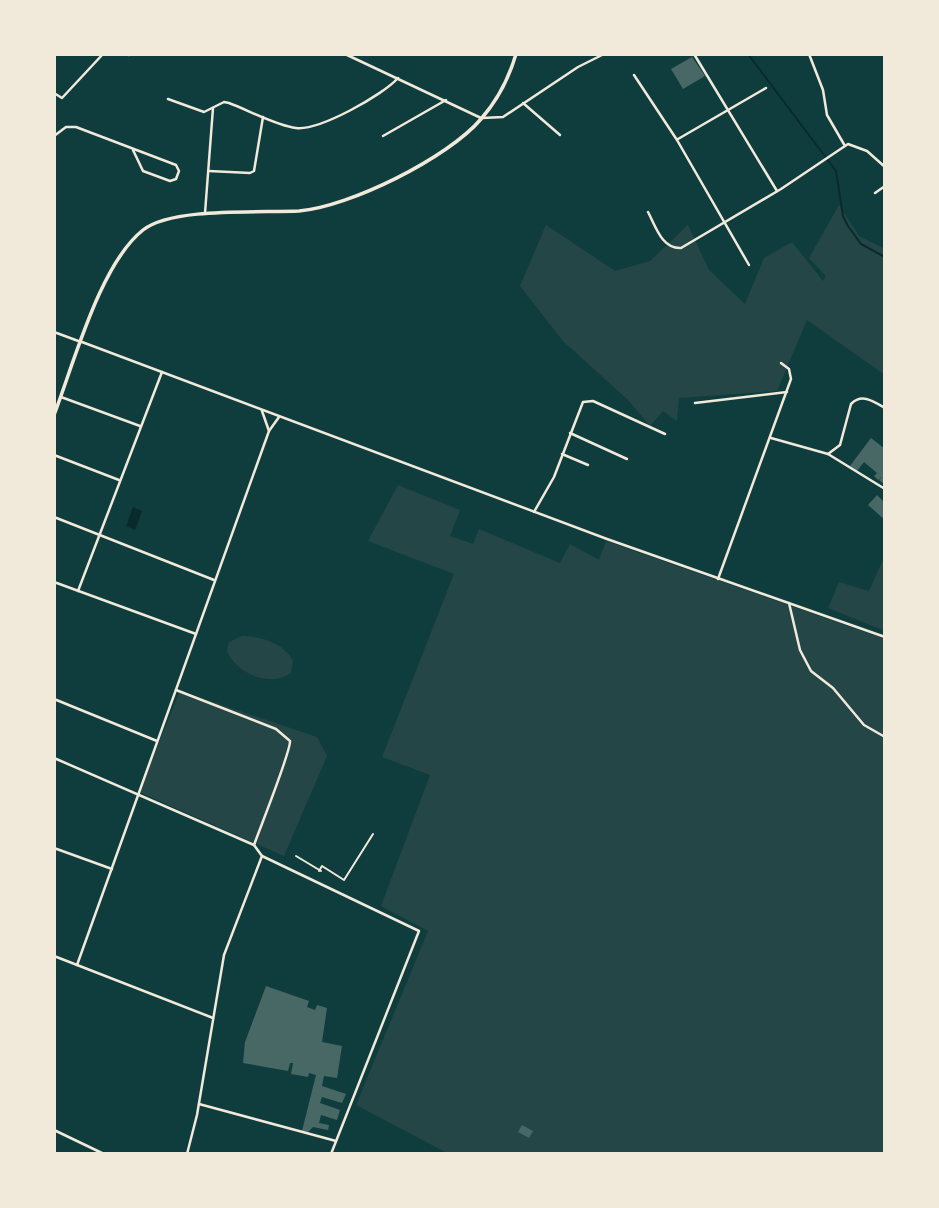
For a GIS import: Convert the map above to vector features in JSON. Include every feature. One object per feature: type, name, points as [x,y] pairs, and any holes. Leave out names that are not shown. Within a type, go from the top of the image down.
[{"type":"main road","points":[[54,415],[112,268],[134,238],[162,220],[205,214],[302,211],[336,204],[426,160],[460,139],[482,118],[499,94],[516,54]]},
{"type":"street","points":[[54,93],[62,98],[103,54]]},
{"type":"street","points":[[345,54],[482,118],[503,117],[604,54]]},
{"type":"street","points":[[694,54],[777,191]]},
{"type":"street","points":[[809,54],[823,90],[827,115],[845,146]]},
{"type":"street","points":[[634,75],[677,140],[749,265]]},
{"type":"street","points":[[168,99],[204,112],[224,102],[294,128],[307,127],[356,108],[387,89],[398,78]]},
{"type":"street","points":[[677,140],[766,88]]},
{"type":"street","points":[[383,136],[446,100]]},
{"type":"street","points":[[523,103],[560,135]]},
{"type":"street","points":[[205,214],[213,108]]},
{"type":"street","points":[[209,171],[254,171],[263,115]]},
{"type":"street","points":[[54,136],[66,127],[76,127],[176,164],[179,171],[176,179],[170,181],[143,171],[133,150]]},
{"type":"street","points":[[648,212],[664,243],[674,248],[686,246],[845,146],[856,145],[885,167]]},
{"type":"street","points":[[875,193],[885,186]]},
{"type":"street","points":[[54,332],[534,512],[885,637]]},
{"type":"street","points":[[718,579],[787,393],[792,374],[781,363]]},
{"type":"street","points":[[78,591],[162,372]]},
{"type":"street","points":[[695,404],[787,393]]},
{"type":"street","points":[[61,397],[140,426]]},
{"type":"street","points":[[828,454],[840,445],[851,404],[856,399],[867,398],[885,408]]},
{"type":"street","points":[[534,512],[554,477],[579,407],[588,400],[665,434]]},
{"type":"street","points":[[262,411],[269,431]]},
{"type":"street","points":[[77,965],[269,431],[279,417]]},
{"type":"street","points":[[570,433],[626,459]]},
{"type":"street","points":[[771,438],[828,454],[885,489]]},
{"type":"street","points":[[562,454],[588,465]]},
{"type":"street","points":[[54,456],[119,480]]},
{"type":"street","points":[[54,517],[216,580]]},
{"type":"street","points":[[54,582],[196,634]]},
{"type":"street","points":[[789,603],[800,650],[811,671],[833,688],[864,725],[885,737]]},
{"type":"street","points":[[176,690],[276,729],[290,741],[290,751],[254,845]]},
{"type":"street","points":[[54,699],[157,741]]},
{"type":"street","points":[[54,758],[254,845],[262,856],[419,931],[331,1154]]},
{"type":"street","points":[[296,856],[320,871],[322,866],[344,880],[373,834]]},
{"type":"street","points":[[54,848],[112,869]]},
{"type":"street","points":[[187,1154],[199,1104],[224,955],[262,856]]},
{"type":"street","points":[[54,956],[212,1018]]},
{"type":"street","points":[[199,1104],[336,1141]]},
{"type":"street","points":[[54,1130],[104,1154]]},
{"type":"shaded area","points":[[839,205],[859,236],[885,249],[885,375],[807,320],[777,391],[679,398],[677,421],[663,411],[650,426],[628,400],[563,341],[520,286],[546,225],[615,271],[650,261],[688,225],[709,270],[745,304],[764,258],[792,242],[823,281],[826,276],[809,258]]},
{"type":"shaded area","points":[[398,485],[460,510],[450,536],[473,544],[479,529],[560,563],[570,544],[599,560],[606,541],[885,639],[885,1154],[449,1154],[356,1105],[428,931],[381,906],[430,775],[382,757],[454,574],[368,541]]},
{"type":"shaded area","points":[[133,507],[142,511],[135,530],[126,526]]},
{"type":"shaded area","points":[[885,555],[885,631],[828,608],[839,582],[869,591]]},
{"type":"shaded area","points":[[242,636],[264,639],[278,645],[293,661],[291,673],[274,679],[264,678],[254,676],[237,665],[227,650],[229,642]]},
{"type":"shaded area","points":[[180,691],[317,737],[327,756],[284,856],[139,792]]},
{"type":"building","points":[[692,57],[705,76],[683,89],[671,69]]},
{"type":"building","points":[[871,438],[885,449],[885,485],[879,480],[882,477],[878,480],[874,476],[877,473],[864,462],[857,471],[850,466]]},
{"type":"building","points":[[877,495],[885,503],[885,520],[868,505]]},
{"type":"building","points":[[266,986],[309,1001],[307,1007],[315,1010],[317,1005],[327,1008],[322,1042],[342,1046],[337,1078],[324,1076],[322,1086],[346,1094],[342,1103],[322,1097],[320,1103],[340,1110],[337,1120],[321,1115],[319,1123],[329,1125],[328,1130],[313,1127],[308,1132],[302,1131],[316,1075],[309,1073],[308,1077],[291,1074],[293,1063],[290,1063],[288,1071],[243,1063],[245,1042]]},
{"type":"building","points":[[522,1125],[533,1131],[529,1138],[518,1132]]},
{"type":"waterway","points":[[748,54],[836,171],[843,216],[848,226],[861,244],[885,257]]}]
